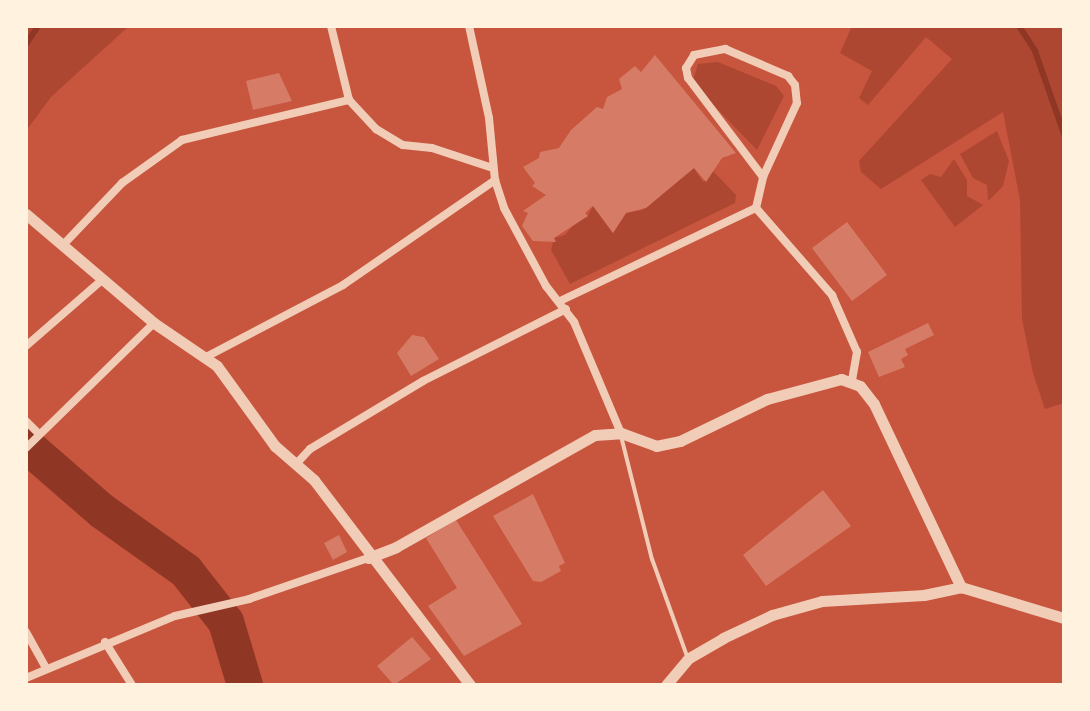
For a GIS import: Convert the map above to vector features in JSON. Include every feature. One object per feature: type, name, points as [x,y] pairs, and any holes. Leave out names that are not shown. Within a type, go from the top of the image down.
[{"type":"street","points":[[331,26],[349,100],[376,129],[403,145],[432,148],[493,168]]},
{"type":"street","points":[[469,26],[495,180],[540,275],[563,305],[621,433]]},
{"type":"street","points":[[756,208],[763,177],[797,103],[795,85],[788,76],[725,49],[694,55],[686,68],[688,78],[763,177]]},
{"type":"street","points":[[63,245],[110,194],[160,153],[195,134],[349,100]]},
{"type":"street","points":[[206,357],[343,285],[495,180]]},
{"type":"street","points":[[297,463],[310,449],[423,381],[563,305],[756,208]]},
{"type":"street","points":[[756,208],[832,295],[857,352],[852,381]]},
{"type":"street","points":[[26,214],[154,323],[206,357],[230,379],[275,446],[297,463],[470,685]]},
{"type":"street","points":[[26,346],[102,280]]},
{"type":"street","points":[[26,448],[154,323]]},
{"type":"street","points":[[26,678],[105,642],[396,547],[567,448],[606,431],[656,446],[680,441],[800,387],[831,379],[852,381],[879,412],[961,587]]},
{"type":"street","points":[[26,421],[37,436]]},
{"type":"street","points":[[666,685],[689,658],[745,626],[794,607],[961,587],[1064,618]]},
{"type":"street","points":[[26,632],[46,668]]},
{"type":"street","points":[[105,642],[132,685]]},
{"type":"lane","points":[[621,433],[652,559],[679,645],[689,658]]},
{"type":"shaded area","points":[[26,26],[129,26],[51,97],[26,131]]},
{"type":"shaded area","points":[[852,26],[1064,26],[1064,403],[1045,409],[1033,373],[1022,319],[1020,200],[1003,112],[881,189],[861,172],[859,161],[952,59],[926,37],[868,105],[859,98],[872,71],[840,53]]},
{"type":"shaded area","points":[[718,62],[776,86],[784,96],[757,150],[692,83],[698,64]]},
{"type":"shaded area","points":[[997,131],[1009,161],[1003,186],[988,201],[987,185],[973,178],[960,154]]},
{"type":"shaded area","points":[[954,159],[967,180],[967,196],[983,205],[955,227],[921,180],[930,174],[941,177]]},
{"type":"shaded area","points":[[694,168],[703,182],[713,171],[736,195],[735,203],[570,284],[551,250],[554,238],[565,235],[582,215],[587,217],[593,206],[613,233],[626,213],[642,210]]},
{"type":"building","points":[[655,55],[736,153],[722,158],[706,182],[694,168],[646,208],[626,213],[613,233],[593,206],[585,213],[588,216],[554,238],[556,242],[533,241],[522,226],[528,213],[523,211],[546,195],[532,186],[535,183],[523,167],[539,158],[540,152],[559,148],[571,130],[597,107],[603,109],[607,97],[622,89],[619,79],[635,66],[641,72]]},
{"type":"building","points":[[279,73],[292,101],[253,110],[246,81]]},
{"type":"building","points":[[847,222],[887,275],[852,301],[812,248]]},
{"type":"building","points":[[928,323],[934,335],[905,349],[908,355],[901,359],[905,367],[879,377],[868,352]]},
{"type":"building","points":[[412,335],[424,337],[439,359],[411,376],[397,353]]},
{"type":"building","points":[[823,490],[851,526],[766,586],[743,555]]},
{"type":"building","points":[[533,494],[565,563],[559,566],[561,571],[541,582],[533,581],[493,516]]},
{"type":"building","points":[[456,520],[522,624],[464,656],[428,606],[457,588],[426,538]]},
{"type":"building","points":[[339,535],[347,552],[333,560],[324,543]]},
{"type":"building","points":[[412,637],[431,659],[394,685],[377,666]]},
{"type":"waterway","points":[[26,44],[38,26]]},
{"type":"waterway","points":[[1019,26],[1035,51],[1064,134]]},
{"type":"waterway","points":[[26,445],[102,511],[186,571],[226,622],[245,685]]}]
